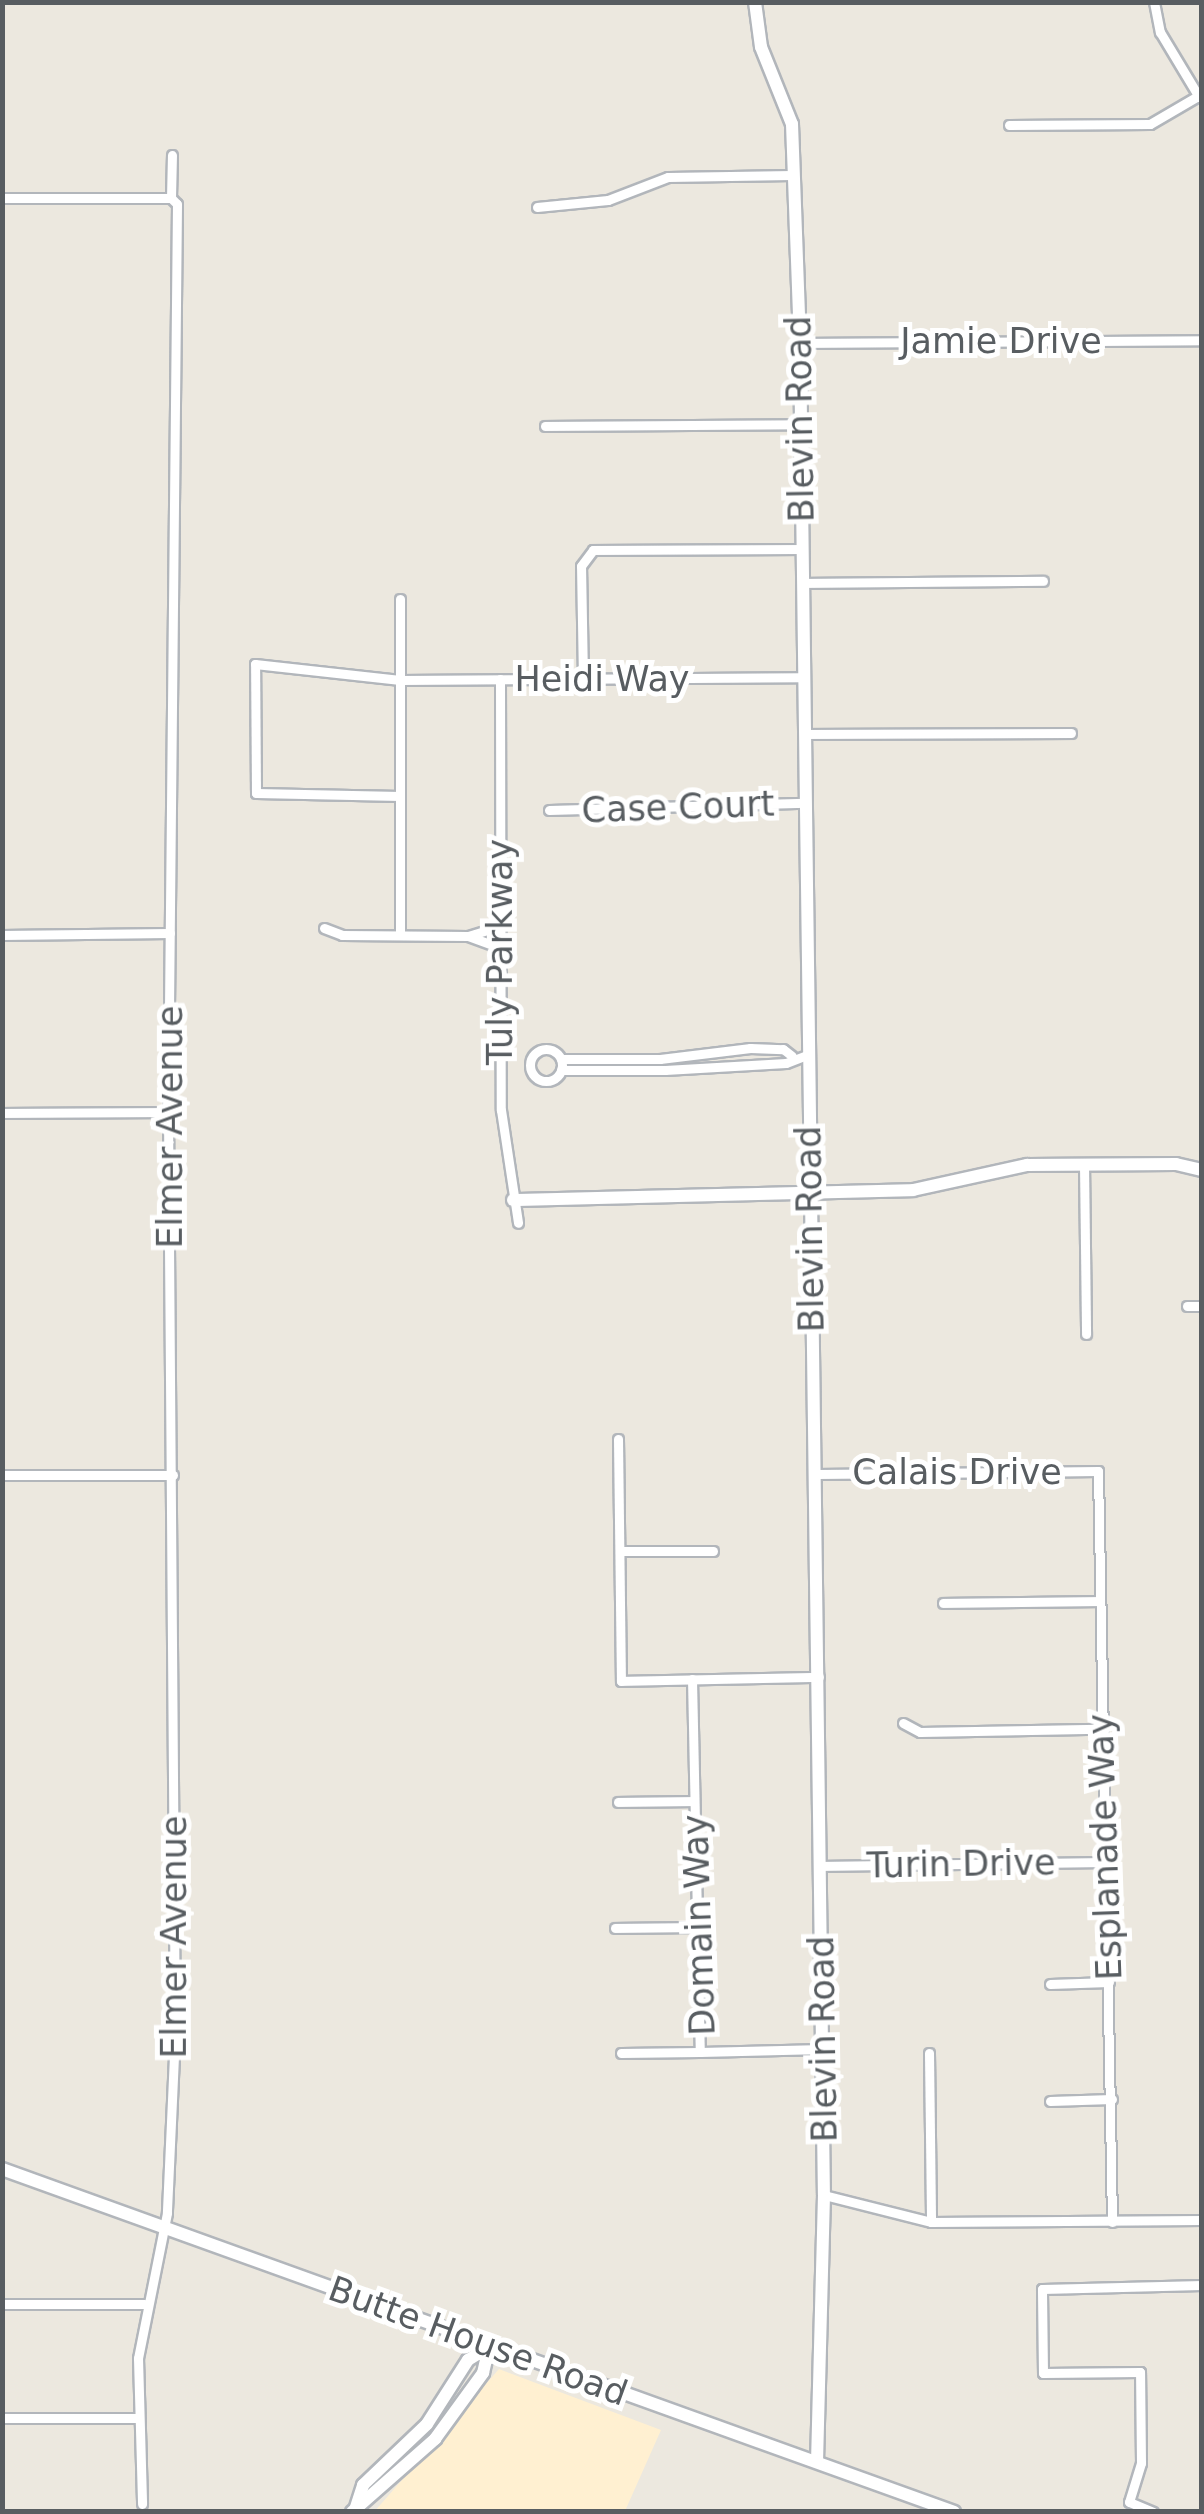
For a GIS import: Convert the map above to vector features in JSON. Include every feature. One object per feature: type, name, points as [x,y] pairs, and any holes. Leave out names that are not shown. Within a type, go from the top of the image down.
[{"type":"street","name":"Blevin Road","points":[[754,2],[761,47],[792,124],[800,343],[808,1192],[816,1474],[823,2049],[824,2196],[817,2462]]},
{"type":"street","points":[[1009,124],[1150,124],[1200,97],[1160,32],[1154,2]]},
{"type":"street","name":"Elmer Avenue","points":[[142,2509],[136,2418],[144,2304],[162,2227],[176,2034],[168,1112],[177,204],[172,198],[172,155]]},
{"type":"street","points":[[537,207],[608,200],[668,177],[792,175]]},
{"type":"street","points":[[2,198],[172,198]]},
{"type":"street","name":"Jamie Drive","points":[[800,343],[1202,340]]},
{"type":"street","points":[[545,426],[800,424]]},
{"type":"street","points":[[583,679],[581,566],[594,550],[801,549]]},
{"type":"street","points":[[802,583],[1043,582]]},
{"type":"street","points":[[400,599],[400,935]]},
{"type":"street","name":"Heidi Way","points":[[400,796],[264,796],[251,779],[255,664],[400,680],[804,677]]},
{"type":"street","name":"Tuly Parkway","points":[[500,679],[502,1143],[518,1223]]},
{"type":"street","points":[[804,734],[1071,733]]},
{"type":"street","name":"Case Court","points":[[549,810],[806,804]]},
{"type":"street","points":[[324,928],[342,935],[468,936],[500,926]]},
{"type":"street","points":[[2,935],[170,934]]},
{"type":"street","points":[[468,936],[501,948]]},
{"type":"street","points":[[647,1065],[735,1050],[783,1049],[792,1056],[807,1056]]},
{"type":"street","points":[[735,1050],[735,1062]]},
{"type":"street","points":[[561,1064],[786,1063],[792,1056]]},
{"type":"street","points":[[2,1113],[168,1112]]},
{"type":"street","points":[[1084,1164],[1086,1334]]},
{"type":"street","points":[[513,1200],[913,1190],[1027,1165],[1202,1170]]},
{"type":"street","points":[[1187,1306],[1202,1306]]},
{"type":"street","points":[[618,1439],[621,1681],[819,1676]]},
{"type":"street","name":"Calais Drive","points":[[816,1474],[1098,1472]]},
{"type":"street","name":"Esplanade Way","points":[[1098,1472],[1102,1862],[1109,1982],[1112,2222]]},
{"type":"street","points":[[2,1475],[174,1474]]},
{"type":"street","points":[[620,1552],[713,1551]]},
{"type":"street","points":[[943,1603],[1099,1601]]},
{"type":"street","name":"Domain Way","points":[[692,1680],[700,2052],[823,2049]]},
{"type":"street","points":[[903,1723],[920,1732],[1100,1729]]},
{"type":"street","points":[[618,1802],[694,1801]]},
{"type":"street","name":"Turin Drive","points":[[821,1866],[1102,1862]]},
{"type":"street","points":[[615,1928],[697,1927]]},
{"type":"street","points":[[1050,1984],[1109,1982]]},
{"type":"street","points":[[621,2053],[700,2052]]},
{"type":"street","points":[[929,2054],[932,2222]]},
{"type":"street","points":[[1050,2101],[1112,2099]]},
{"type":"street","name":"Butte House Road","points":[[2,2168],[488,2347],[954,2512]]},
{"type":"street","points":[[824,2196],[932,2222],[1202,2220]]},
{"type":"street","points":[[1153,2512],[1130,2502],[1141,2462],[1140,2372],[1042,2372],[1042,2289],[1202,2285]]},
{"type":"street","points":[[2,2304],[144,2304]]},
{"type":"street","points":[[354,2509],[435,2439],[483,2373],[488,2347]]},
{"type":"street","points":[[2,2418],[136,2418]]},
{"type":"shaded area","points":[[499,2369],[661,2430],[625,2511],[374,2512]]}]
